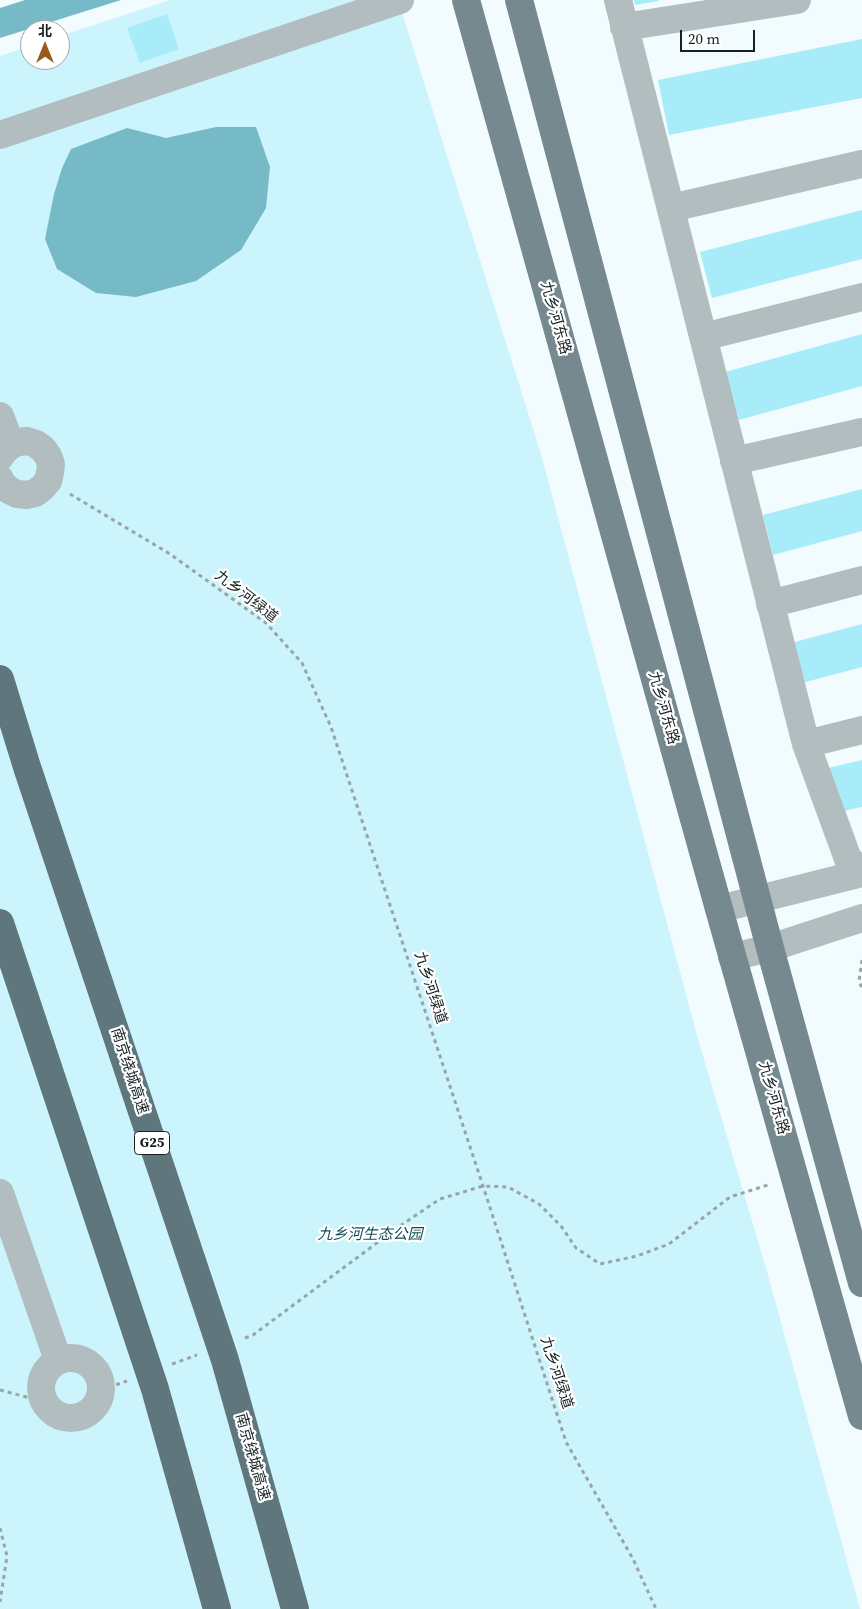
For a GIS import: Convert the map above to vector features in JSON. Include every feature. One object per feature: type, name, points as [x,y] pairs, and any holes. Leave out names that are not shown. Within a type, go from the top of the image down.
[{"type":"highway","name":"南京绕城高速","points":[[0,679],[225,1360],[294,1609]]},
{"type":"highway","points":[[0,923],[155,1389],[216,1609]]},
{"type":"main road","name":"九乡河东路","points":[[466,0],[732,957],[862,1416]]},
{"type":"main road","points":[[519,0],[770,948],[862,1283]]},
{"type":"street","points":[[0,135],[400,0]]},
{"type":"street","points":[[618,0],[806,744],[848,859],[862,872]]},
{"type":"street","points":[[624,27],[797,0]]},
{"type":"street","points":[[670,208],[862,164]]},
{"type":"street","points":[[703,337],[862,297]]},
{"type":"street","points":[[0,416],[5,451],[19,442],[36,444],[43,449],[51,464],[48,481],[34,493],[26,495],[17,494],[2,484],[0,479]]},
{"type":"street","points":[[734,461],[862,432]]},
{"type":"street","points":[[770,604],[862,580]]},
{"type":"street","points":[[806,744],[862,730]]},
{"type":"street","points":[[719,910],[862,872]]},
{"type":"street","points":[[732,957],[770,948],[862,918]]},
{"type":"street","points":[[0,1193],[58,1360]]},
{"type":"street","points":[[70,1357],[83,1360],[93,1367],[100,1378],[101,1390],[99,1399],[94,1407],[86,1414],[68,1418],[51,1410],[41,1393],[41,1384],[46,1370],[58,1360],[70,1357]]},
{"type":"path","name":"九乡河绿道","points":[[48,481],[170,554],[266,623],[302,663],[331,727],[484,1186],[566,1442],[633,1559],[656,1609]]},
{"type":"path","points":[[862,960],[859,981],[862,988]]},
{"type":"path","points":[[244,1339],[440,1199],[484,1186],[508,1187],[539,1204],[561,1226],[576,1248],[600,1264],[638,1256],[670,1244],[730,1197],[795,1176]]},
{"type":"path","points":[[164,1368],[199,1355]]},
{"type":"path","points":[[101,1390],[128,1380]]},
{"type":"path","points":[[0,1390],[45,1402]]},
{"type":"path","points":[[0,1528],[7,1556],[0,1602]]},
{"type":"green space","name":"九乡河生态公园","points":[[170,0],[398,0],[541,454],[698,1039],[766,1268],[860,1609],[0,1609],[0,56],[20,49],[20,70],[70,70],[70,33]]},
{"type":"shaded area","points":[[25,0],[121,0],[57,20],[20,20],[20,32],[0,38],[0,8]]},
{"type":"shaded area","points":[[216,127],[256,127],[270,167],[266,208],[241,250],[196,281],[136,297],[96,293],[57,269],[45,239],[54,194],[62,168],[71,149],[127,128],[166,138]]},
{"type":"building","points":[[634,0],[659,0],[659,1],[635,5]]},
{"type":"building","points":[[167,14],[179,49],[140,63],[127,28]]},
{"type":"building","points":[[862,39],[862,98],[669,135],[658,80]]},
{"type":"building","points":[[862,210],[862,259],[712,298],[700,252]]},
{"type":"building","points":[[862,334],[862,386],[739,420],[725,372]]},
{"type":"building","points":[[862,489],[862,531],[773,555],[763,515]]},
{"type":"building","points":[[862,624],[862,667],[802,683],[791,643]]},
{"type":"building","points":[[862,760],[862,807],[839,812],[828,768]]}]
